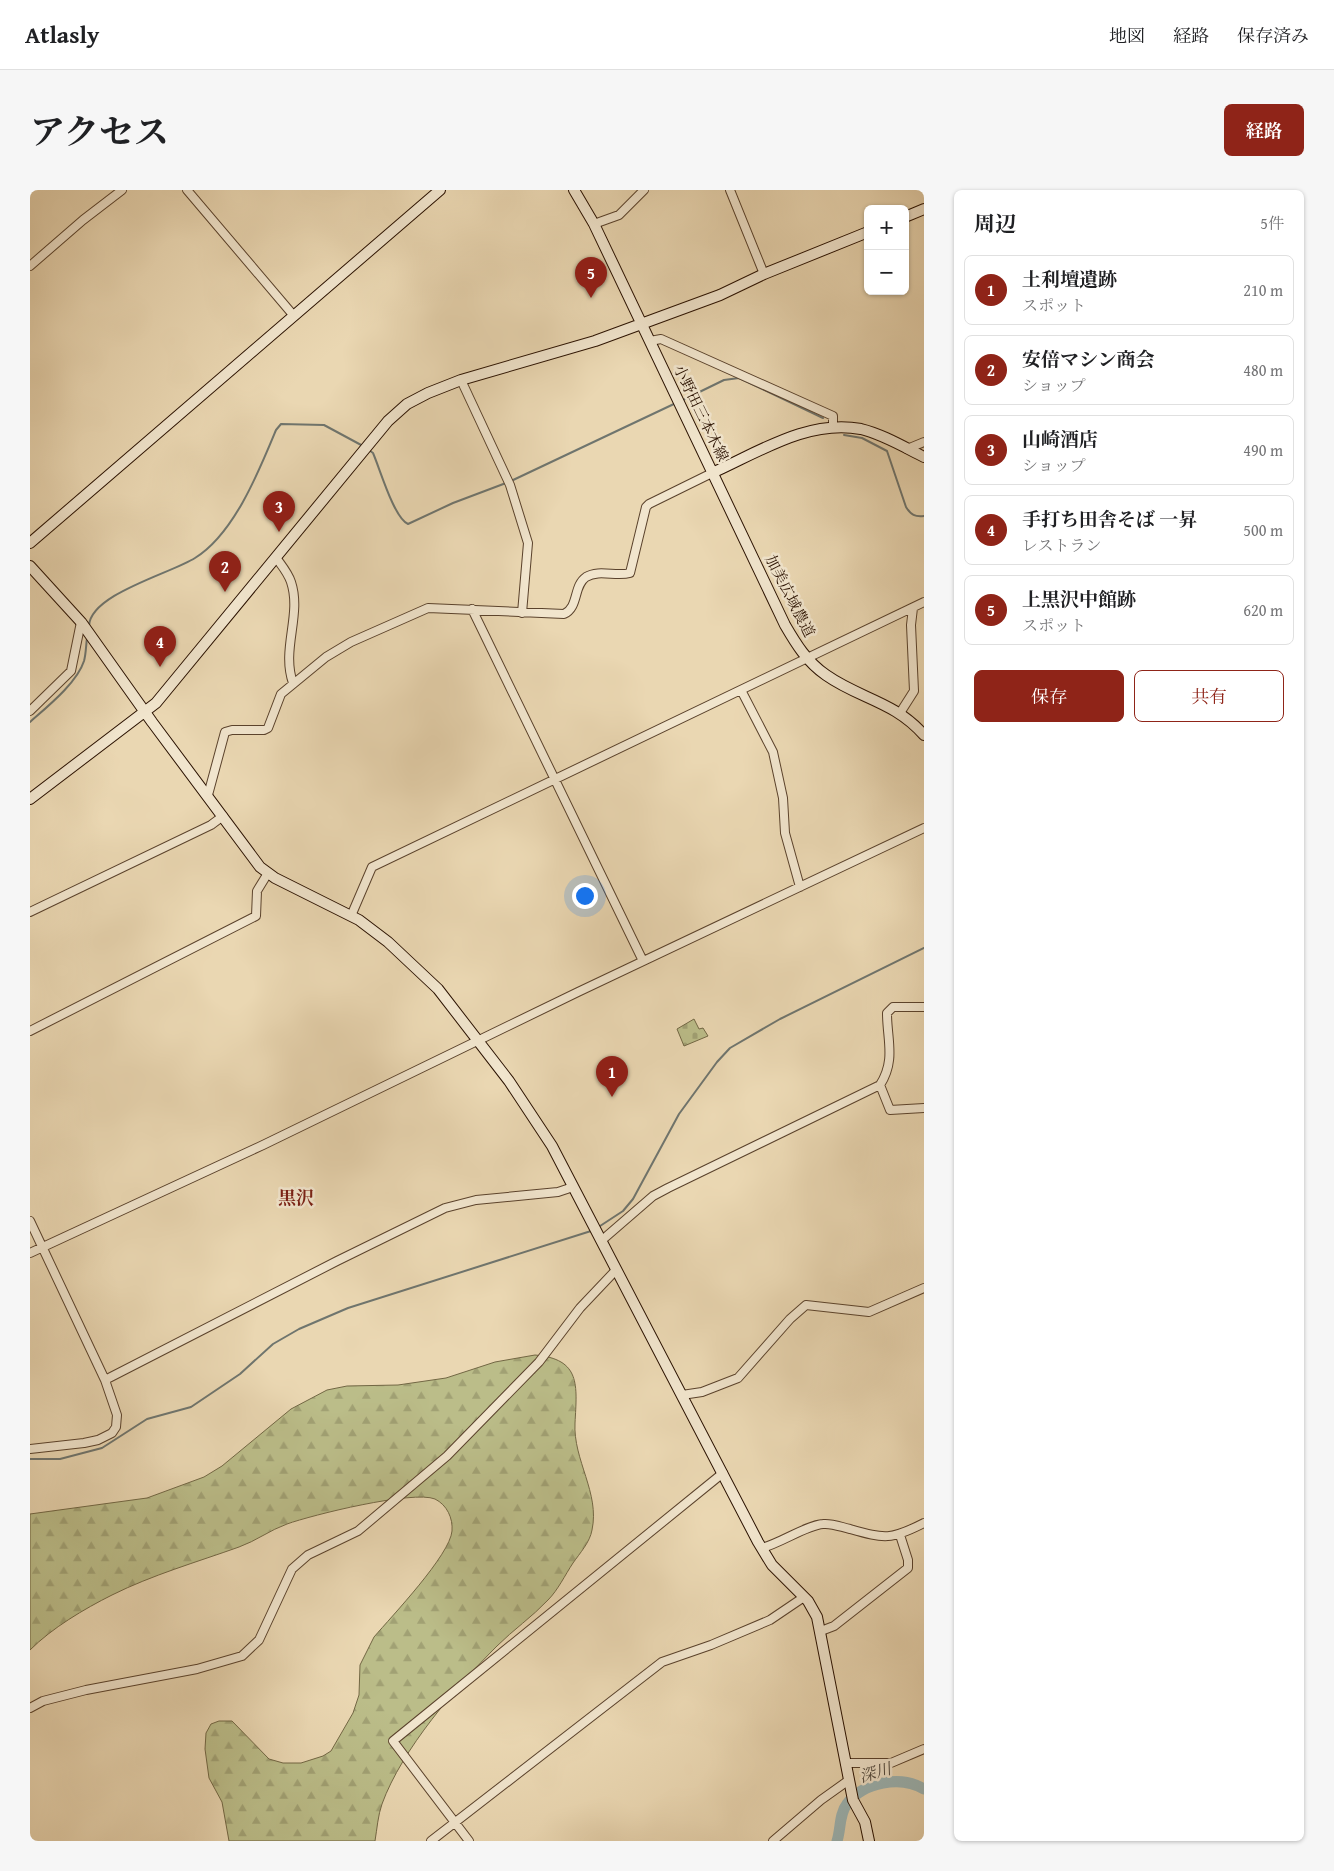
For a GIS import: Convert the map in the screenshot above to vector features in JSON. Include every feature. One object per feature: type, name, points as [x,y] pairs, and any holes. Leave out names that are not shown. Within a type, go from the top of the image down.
[{"type":"street","points":[[30,266],[83,220],[122,190]]},
{"type":"street","points":[[187,190],[294,316]]},
{"type":"street","points":[[30,543],[440,190]]},
{"type":"street","name":"小野田三本木線","points":[[574,190],[594,224],[712,473],[801,433],[832,427],[862,430],[924,457]]},
{"type":"street","points":[[594,224],[619,215],[644,190]]},
{"type":"street","points":[[730,190],[764,274]]},
{"type":"street","points":[[909,215],[924,209]]},
{"type":"street","points":[[30,799],[144,710],[156,703],[277,559],[388,421],[407,404],[428,392],[461,380],[595,341],[720,295],[764,274],[864,234]]},
{"type":"street","points":[[650,341],[661,339],[833,416],[832,427]]},
{"type":"street","points":[[461,380],[510,485],[528,543],[522,613]]},
{"type":"street","points":[[907,448],[924,442]]},
{"type":"street","points":[[208,795],[225,732],[232,730],[264,730],[268,728],[279,698],[293,683],[326,657],[351,642],[428,608],[564,614],[573,605],[579,587],[587,577],[597,574],[630,573],[646,507],[712,473]]},
{"type":"street","name":"加美広域農道","points":[[712,473],[785,625],[808,659],[826,675],[900,713],[924,735]]},
{"type":"street","points":[[277,559],[288,574],[294,596],[288,652],[289,672],[293,683]]},
{"type":"street","points":[[30,566],[83,624],[144,710],[255,859],[268,873],[351,916],[377,932],[424,974],[479,1040],[540,1125],[762,1548],[772,1565],[804,1597],[817,1616],[853,1800],[865,1822],[869,1841]]},
{"type":"street","points":[[351,916],[372,867],[924,602]]},
{"type":"street","points":[[900,713],[914,691],[911,625],[913,608]]},
{"type":"street","points":[[472,609],[643,961]]},
{"type":"street","points":[[30,711],[71,671],[83,624]]},
{"type":"street","points":[[741,690],[773,752],[782,798],[785,833],[800,887]]},
{"type":"street","points":[[30,912],[212,825],[223,816]]},
{"type":"street","points":[[30,1253],[263,1146],[643,961],[924,828]]},
{"type":"street","points":[[30,1031],[256,916],[257,891],[268,873]]},
{"type":"street","points":[[599,1239],[653,1196],[880,1085],[888,1072],[890,1063],[887,1013],[893,1007],[924,1007]]},
{"type":"street","points":[[880,1085],[890,1110],[924,1108]]},
{"type":"street","points":[[105,1380],[445,1208],[476,1200],[558,1192],[573,1186]]},
{"type":"street","points":[[30,1221],[105,1380],[117,1415],[116,1427],[112,1433],[84,1444],[30,1449]]},
{"type":"street","points":[[30,1708],[43,1702],[86,1690],[222,1664],[248,1654],[260,1640],[292,1569],[300,1561],[358,1531],[447,1456],[539,1362],[580,1308],[616,1270]]},
{"type":"street","points":[[682,1395],[702,1392],[738,1378],[790,1319],[806,1305],[868,1312],[924,1288]]},
{"type":"street","points":[[470,1841],[392,1741],[723,1473]]},
{"type":"street","points":[[762,1548],[825,1523],[879,1536],[900,1535],[924,1523]]},
{"type":"street","points":[[821,1631],[834,1626],[908,1568],[900,1535]]},
{"type":"street","points":[[431,1841],[662,1662],[725,1640],[770,1620],[804,1597]]},
{"type":"street","points":[[846,1762],[891,1763],[924,1749]]},
{"type":"street","points":[[772,1841],[820,1800],[850,1783]]},
{"type":"green space","points":[[694,1019],[699,1029],[703,1028],[708,1036],[684,1046],[677,1029]]},
{"type":"green space","points":[[535,1355],[561,1362],[573,1376],[576,1397],[575,1437],[590,1490],[593,1516],[591,1534],[552,1596],[481,1662],[416,1741],[391,1783],[382,1804],[375,1841],[229,1841],[222,1802],[209,1778],[205,1749],[206,1733],[211,1724],[219,1721],[232,1721],[269,1759],[283,1763],[301,1763],[323,1756],[331,1751],[353,1713],[359,1695],[360,1665],[374,1637],[431,1570],[449,1542],[452,1531],[450,1517],[446,1508],[435,1499],[423,1497],[385,1501],[339,1510],[287,1524],[245,1545],[159,1575],[112,1595],[90,1606],[48,1634],[30,1650],[30,1514],[147,1498],[204,1477],[222,1466],[291,1409],[327,1390],[347,1386],[398,1385],[446,1378],[495,1362]]},
{"type":"waterway","points":[[683,400],[724,380],[739,378],[823,418]]},
{"type":"waterway","points":[[511,481],[676,403]]},
{"type":"waterway","points":[[89,626],[93,615],[103,604],[117,594],[195,558],[222,534],[244,500],[276,430],[281,424],[324,425],[363,446]]},
{"type":"waterway","points":[[844,435],[862,438],[887,451],[906,507],[914,515],[924,516]]},
{"type":"waterway","points":[[369,450],[373,453],[398,513],[408,524],[453,503],[506,483]]},
{"type":"waterway","points":[[30,722],[61,694],[75,678],[84,661],[87,638]]},
{"type":"waterway","points":[[597,1228],[623,1211],[633,1199],[679,1114],[717,1062],[730,1048],[780,1019],[924,948]]},
{"type":"waterway","points":[[30,1459],[60,1459],[102,1448],[147,1419],[191,1407],[240,1374],[273,1344],[299,1329],[348,1308],[591,1231]]},
{"type":"waterway","name":"深川","points":[[837,1841],[844,1808],[854,1796],[863,1790],[883,1783],[894,1782],[905,1782],[924,1789]]},
{"type":"place","name":"上黒沢中館跡","points":[[591,298]]},
{"type":"place","name":"山崎酒店","points":[[279,532]]},
{"type":"place","name":"安倍マシン商会","points":[[225,592]]},
{"type":"place","name":"手打ち田舎そば 一昇","points":[[160,667]]},
{"type":"place","name":"土利壇遺跡","points":[[612,1097]]},
{"type":"district","name":"黒沢","points":[[296,1198]]}]
